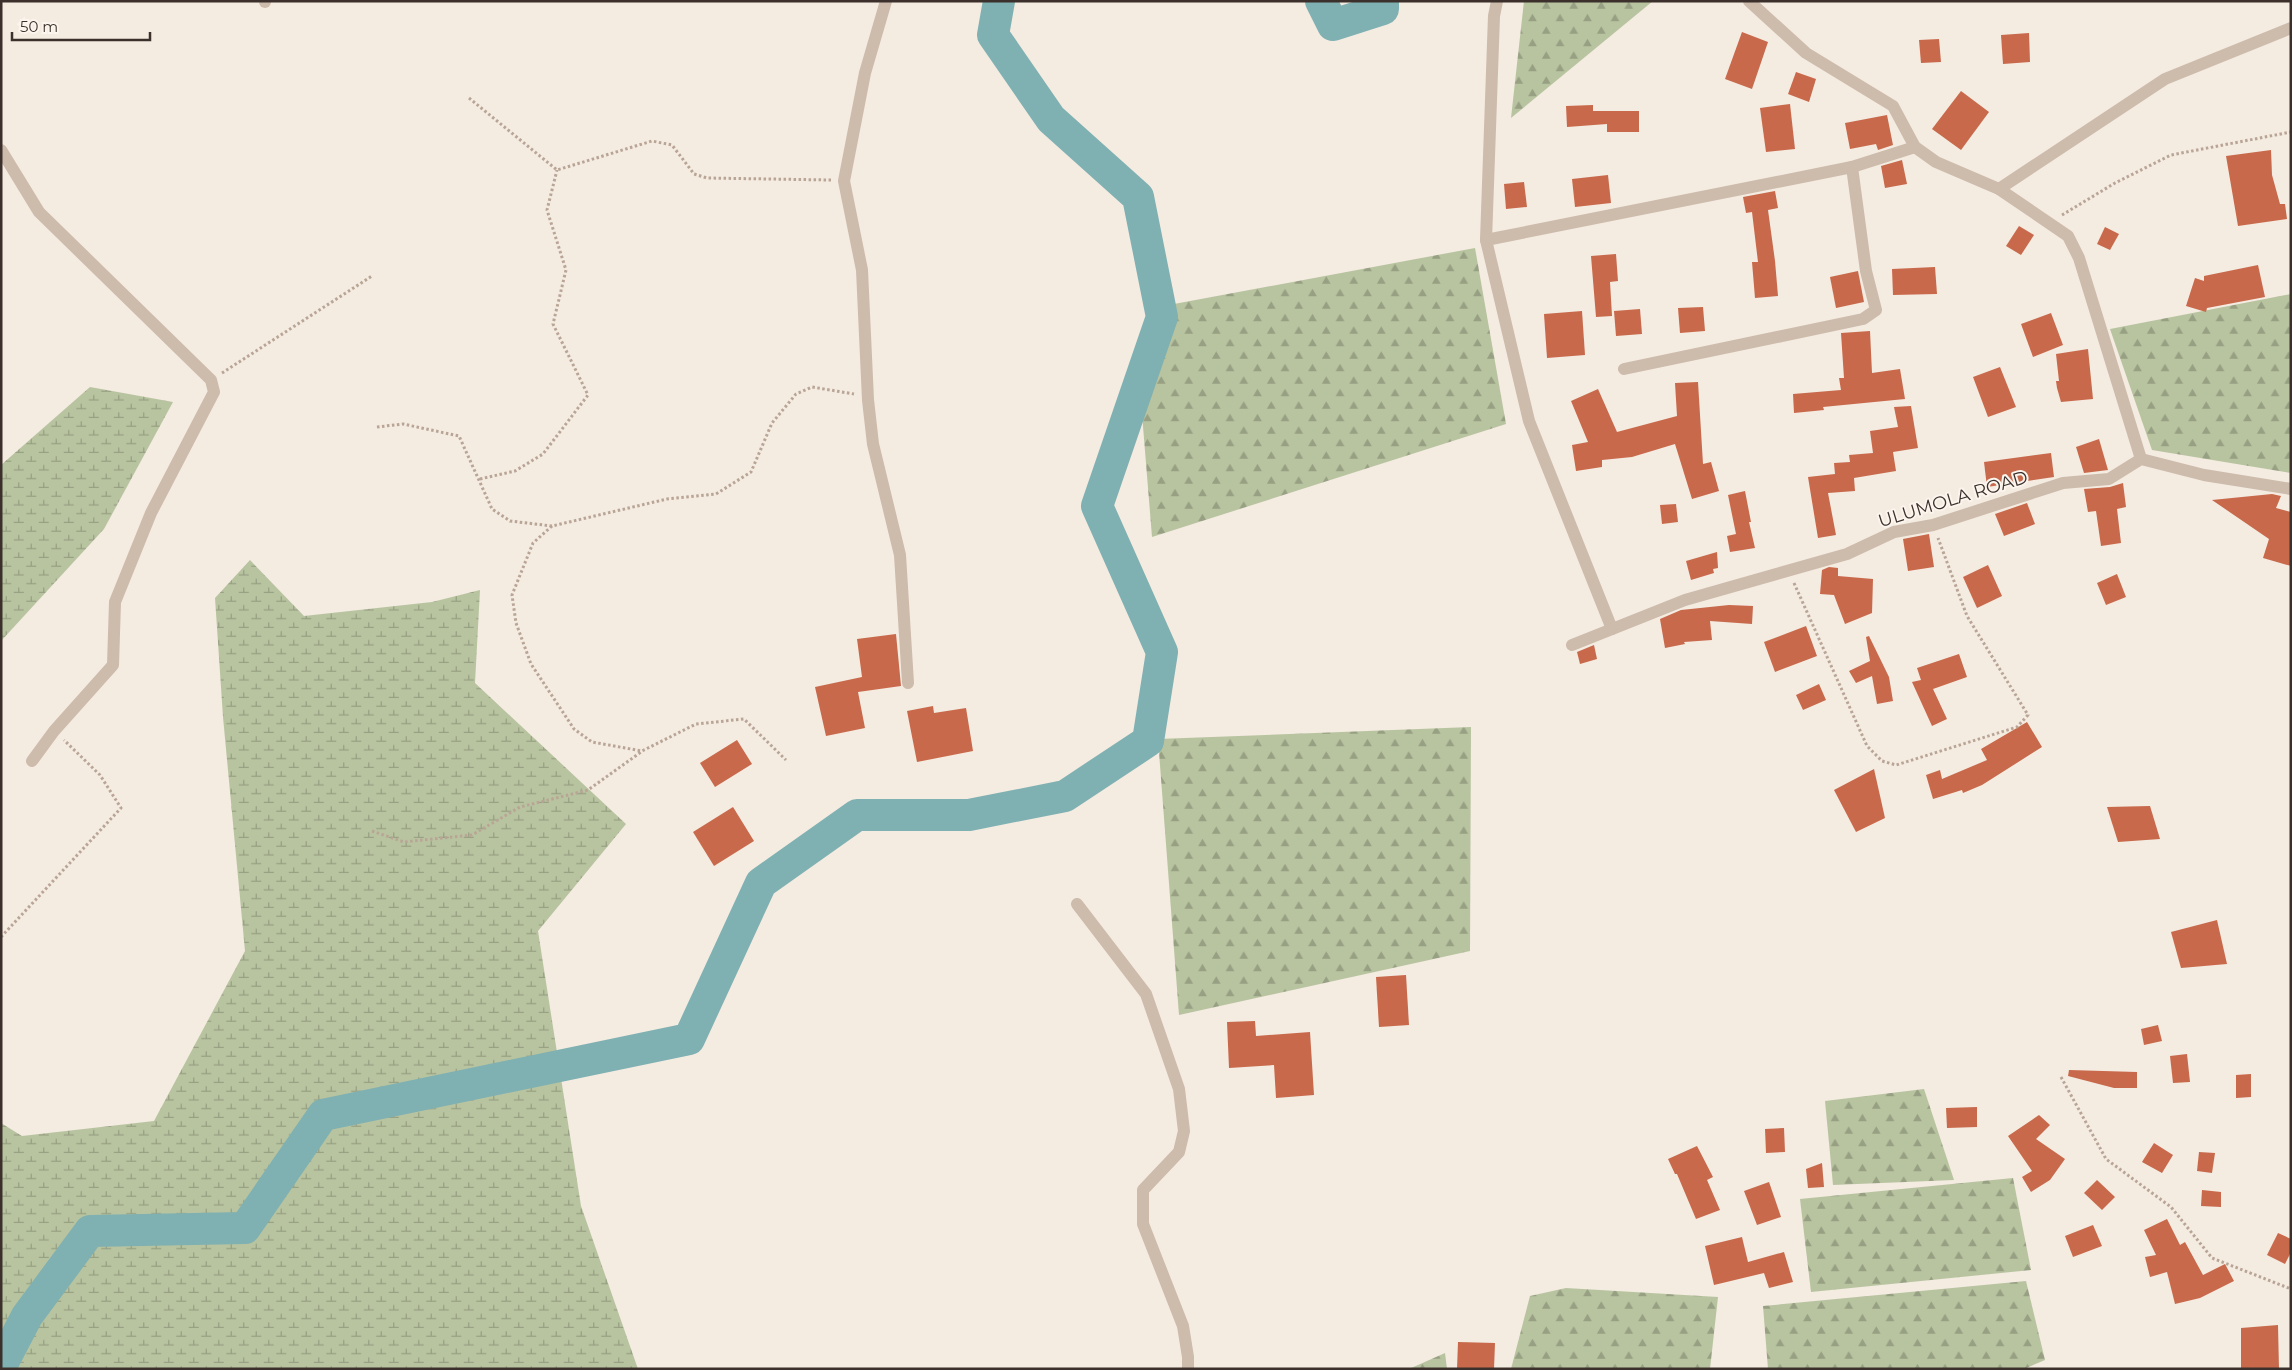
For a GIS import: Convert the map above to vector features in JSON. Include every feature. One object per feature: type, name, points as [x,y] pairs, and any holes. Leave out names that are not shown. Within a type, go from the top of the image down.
[{"type":"street","points":[[886,1],[865,72],[844,181],[862,270],[868,400],[873,444],[900,555],[908,683]]},
{"type":"street","points":[[1497,1],[1494,16],[1486,240],[1529,421],[1612,629]]},
{"type":"street","points":[[1749,1],[1806,54],[1893,106],[1916,147],[1936,162],[1999,189],[2068,236],[2079,258],[2141,459],[2204,476],[2291,489]]},
{"type":"street","points":[[1999,189],[2165,79],[2291,28]]},
{"type":"street","points":[[1486,240],[1852,167],[1916,147]]},
{"type":"street","points":[[1,150],[39,212],[211,380],[214,392],[150,512],[115,602],[113,665],[54,731],[32,761]]},
{"type":"street","points":[[1624,369],[1863,319],[1876,310],[1866,271],[1852,167]]},
{"type":"street","name":"ULUMOLA ROAD","points":[[1572,645],[1685,600],[1847,554],[1894,532],[1933,525],[2063,483],[2109,479],[2141,459]]},
{"type":"street","points":[[1077,904],[1146,994],[1179,1089],[1184,1131],[1179,1152],[1143,1190],[1143,1224],[1183,1326],[1188,1369]]},
{"type":"path","points":[[469,98],[557,170]]},
{"type":"path","points":[[2049,223],[2114,183],[2171,156],[2291,132]]},
{"type":"path","points":[[557,170],[652,141],[672,145],[694,174],[707,178],[844,181]]},
{"type":"path","points":[[480,479],[515,471],[543,454],[588,394],[553,324],[566,270],[547,210],[557,170]]},
{"type":"path","points":[[211,380],[372,276]]},
{"type":"path","points":[[377,427],[403,424],[459,436],[492,509],[510,521],[552,526],[667,499],[716,494],[751,472],[772,423],[796,394],[812,387],[858,394],[868,400]]},
{"type":"path","points":[[1788,571],[1867,746],[1882,761],[1896,765],[2017,727],[2028,716],[1967,616],[1933,525]]},
{"type":"path","points":[[552,526],[533,543],[512,595],[516,623],[531,664],[574,729],[592,742],[642,751]]},
{"type":"path","points":[[372,831],[404,842],[472,835],[520,807],[588,790],[642,751],[696,724],[744,719],[786,760]]},
{"type":"path","points":[[1,937],[120,808],[100,775],[54,731]]},
{"type":"path","points":[[2061,1077],[2106,1160],[2171,1207],[2212,1258],[2291,1289]]},
{"type":"green space","points":[[1524,1],[1653,1],[1511,118]]},
{"type":"green space","points":[[1475,248],[1506,424],[1152,537],[1142,414],[1174,304]]},
{"type":"green space","points":[[2291,294],[2291,473],[2152,450],[2110,329]]},
{"type":"green space","points":[[90,387],[173,402],[104,529],[1,641],[1,465]]},
{"type":"green space","points":[[250,560],[304,616],[432,602],[480,590],[475,683],[626,824],[538,931],[581,1206],[638,1369],[1,1369],[1,1123],[22,1136],[154,1121],[245,951],[223,717],[215,598]]},
{"type":"green space","points":[[1471,727],[1470,951],[1179,1015],[1158,739]]},
{"type":"green space","points":[[1924,1089],[1954,1180],[1833,1185],[1825,1101]]},
{"type":"green space","points":[[2013,1178],[2031,1270],[1811,1292],[1800,1199]]},
{"type":"green space","points":[[2026,1281],[2045,1360],[2024,1369],[1768,1369],[1763,1306]]},
{"type":"green space","points":[[1566,1288],[1718,1297],[1710,1369],[1511,1369],[1530,1296]]},
{"type":"green space","points":[[1445,1353],[1447,1369],[1409,1369]]},
{"type":"building","points":[[1742,32],[1768,42],[1752,89],[1725,79]]},
{"type":"building","points":[[2029,33],[2030,62],[2003,64],[2001,35]]},
{"type":"building","points":[[1939,39],[1941,62],[1921,63],[1919,40]]},
{"type":"building","points":[[1796,72],[1816,79],[1809,102],[1788,94]]},
{"type":"building","points":[[1961,91],[1989,112],[1961,150],[1932,129]]},
{"type":"building","points":[[1790,104],[1795,149],[1766,152],[1760,108]]},
{"type":"building","points":[[1593,105],[1593,111],[1639,111],[1639,132],[1607,132],[1607,124],[1567,127],[1566,106]]},
{"type":"building","points":[[1887,115],[1893,145],[1878,150],[1876,144],[1850,149],[1845,123]]},
{"type":"building","points":[[2271,150],[2272,175],[2280,204],[2285,204],[2287,219],[2238,226],[2226,156]]},
{"type":"building","points":[[1902,160],[1907,184],[1885,188],[1881,166]]},
{"type":"building","points":[[1608,175],[1611,203],[1575,207],[1572,179]]},
{"type":"building","points":[[1524,182],[1527,207],[1506,209],[1504,184]]},
{"type":"building","points":[[1775,191],[1778,208],[1768,210],[1778,296],[1755,298],[1752,262],[1758,262],[1752,212],[1746,213],[1743,197]]},
{"type":"building","points":[[2019,226],[2034,235],[2021,255],[2006,246]]},
{"type":"building","points":[[2105,227],[2119,234],[2110,250],[2097,244]]},
{"type":"building","points":[[1616,254],[1618,281],[1610,282],[1612,316],[1596,317],[1591,256]]},
{"type":"building","points":[[2258,265],[2265,297],[2207,308],[2206,312],[2186,306],[2195,278],[2204,281],[2204,276]]},
{"type":"building","points":[[1935,267],[1937,294],[1893,295],[1892,269]]},
{"type":"building","points":[[1858,271],[1864,302],[1836,308],[1830,277]]},
{"type":"building","points":[[1703,307],[1705,331],[1680,333],[1678,308]]},
{"type":"building","points":[[1640,309],[1642,334],[1616,336],[1614,311]]},
{"type":"building","points":[[1582,311],[1585,355],[1547,358],[1544,314]]},
{"type":"building","points":[[2051,313],[2063,345],[2033,357],[2021,324]]},
{"type":"building","points":[[1870,331],[1872,373],[1900,369],[1905,399],[1823,407],[1824,410],[1794,413],[1793,394],[1841,390],[1839,378],[1844,378],[1841,333]]},
{"type":"building","points":[[2088,349],[2093,399],[2061,402],[2056,381],[2059,381],[2056,354]]},
{"type":"building","points":[[2000,367],[2016,407],[1988,417],[1973,377]]},
{"type":"building","points":[[1698,382],[1703,464],[1711,462],[1719,491],[1692,499],[1675,444],[1632,457],[1602,460],[1602,467],[1576,471],[1572,445],[1588,442],[1571,401],[1598,389],[1617,432],[1677,416],[1675,383]]},
{"type":"building","points":[[1911,406],[1918,448],[1893,452],[1896,471],[1854,478],[1855,491],[1828,493],[1836,535],[1818,538],[1808,477],[1835,474],[1834,463],[1850,462],[1849,455],[1873,453],[1870,431],[1898,427],[1894,407]]},
{"type":"building","points":[[2099,439],[2108,470],[2084,473],[2076,447]]},
{"type":"building","points":[[2051,453],[2054,477],[1987,487],[1984,462]]},
{"type":"building","points":[[2123,483],[2126,507],[2117,509],[2121,543],[2101,546],[2096,511],[2088,512],[2084,489],[2110,487]]},
{"type":"building","points":[[1745,491],[1755,548],[1730,552],[1727,536],[1736,534],[1728,495]]},
{"type":"building","points":[[2272,494],[2281,496],[2276,508],[2291,512],[2291,566],[2263,558],[2269,539],[2212,500]]},
{"type":"building","points":[[2027,503],[2035,524],[2004,536],[1995,514]]},
{"type":"building","points":[[1676,504],[1678,522],[1662,524],[1660,505]]},
{"type":"building","points":[[1929,534],[1934,567],[1908,571],[1903,539]]},
{"type":"building","points":[[1717,552],[1718,568],[1713,569],[1714,573],[1691,580],[1686,561]]},
{"type":"building","points":[[1988,565],[2002,596],[1977,608],[1963,577]]},
{"type":"building","points":[[1829,567],[1838,568],[1838,576],[1873,579],[1872,613],[1845,624],[1834,595],[1820,594],[1822,570]]},
{"type":"building","points":[[2117,574],[2126,597],[2106,605],[2097,583]]},
{"type":"building","points":[[1729,605],[1753,606],[1752,624],[1710,621],[1712,640],[1684,642],[1685,644],[1665,648],[1660,619],[1681,610]]},
{"type":"building","points":[[1806,626],[1817,656],[1775,672],[1764,642]]},
{"type":"building","points":[[896,634],[901,686],[858,692],[865,728],[826,736],[815,687],[862,677],[857,639]]},
{"type":"building","points":[[1869,636],[1889,677],[1893,701],[1877,704],[1872,676],[1856,683],[1849,671],[1870,661],[1866,637]]},
{"type":"building","points":[[1594,645],[1597,659],[1580,664],[1577,652]]},
{"type":"building","points":[[1959,654],[1967,677],[1933,689],[1947,719],[1932,726],[1912,682],[1921,680],[1917,668]]},
{"type":"building","points":[[1819,684],[1826,700],[1803,710],[1796,695]]},
{"type":"building","points":[[933,706],[934,713],[966,708],[973,751],[917,762],[907,711]]},
{"type":"building","points":[[2027,722],[2042,747],[1982,785],[1963,793],[1962,790],[1933,799],[1926,775],[1940,770],[1942,779],[1987,760],[1981,749]]},
{"type":"building","points":[[737,740],[752,764],[715,787],[700,763]]},
{"type":"building","points":[[1874,769],[1885,818],[1856,832],[1834,790]]},
{"type":"building","points":[[2150,806],[2160,839],[2118,842],[2107,807]]},
{"type":"building","points":[[733,807],[754,841],[714,866],[693,832]]},
{"type":"building","points":[[2217,920],[2227,964],[2181,968],[2171,932]]},
{"type":"building","points":[[1406,975],[1409,1025],[1379,1027],[1376,977]]},
{"type":"building","points":[[1255,1021],[1256,1036],[1310,1032],[1314,1095],[1276,1098],[1274,1065],[1229,1068],[1227,1022]]},
{"type":"building","points":[[2158,1025],[2162,1041],[2144,1045],[2141,1029]]},
{"type":"building","points":[[2187,1054],[2190,1082],[2173,1083],[2170,1056]]},
{"type":"building","points":[[2069,1070],[2137,1072],[2137,1088],[2114,1088],[2068,1076]]},
{"type":"building","points":[[2251,1074],[2251,1097],[2236,1098],[2236,1075]]},
{"type":"building","points":[[1977,1107],[1977,1127],[1947,1128],[1946,1108]]},
{"type":"building","points":[[2039,1115],[2050,1125],[2036,1139],[2065,1159],[2050,1180],[2031,1192],[2022,1177],[2032,1171],[2008,1136]]},
{"type":"building","points":[[1784,1128],[1785,1152],[1766,1153],[1765,1129]]},
{"type":"building","points":[[2154,1143],[2173,1155],[2162,1173],[2142,1162]]},
{"type":"building","points":[[1697,1146],[1713,1177],[1707,1180],[1720,1210],[1696,1219],[1677,1174],[1675,1174],[1668,1159]]},
{"type":"building","points":[[2199,1152],[2215,1153],[2212,1173],[2197,1171]]},
{"type":"building","points":[[1822,1163],[1824,1187],[1808,1188],[1806,1169]]},
{"type":"building","points":[[2097,1180],[2115,1197],[2102,1210],[2084,1193]]},
{"type":"building","points":[[1769,1182],[1781,1217],[1757,1225],[1744,1191]]},
{"type":"building","points":[[2202,1190],[2221,1192],[2221,1207],[2201,1206]]},
{"type":"building","points":[[2167,1219],[2180,1245],[2185,1242],[2203,1275],[2225,1264],[2234,1281],[2200,1298],[2175,1304],[2167,1272],[2150,1277],[2145,1257],[2156,1255],[2144,1230]]},
{"type":"building","points":[[2093,1225],[2102,1246],[2073,1257],[2065,1236]]},
{"type":"building","points":[[2278,1233],[2291,1239],[2291,1252],[2285,1264],[2267,1255]]},
{"type":"building","points":[[1742,1237],[1748,1262],[1784,1252],[1793,1282],[1769,1288],[1764,1273],[1714,1285],[1705,1246]]},
{"type":"building","points":[[2278,1325],[2279,1369],[2241,1369],[2241,1328]]},
{"type":"building","points":[[1458,1342],[1495,1343],[1494,1369],[1457,1369]]},
{"type":"waterway","points":[[1,1366],[27,1316],[90,1231],[245,1228],[323,1115],[689,1039],[761,883],[857,815],[969,815],[1065,796],[1148,741],[1162,652],[1097,506],[1162,317],[1138,197],[1051,119],[993,35],[999,1]]},
{"type":"waterway","points":[[1321,1],[1333,25],[1383,9],[1383,1]]}]
